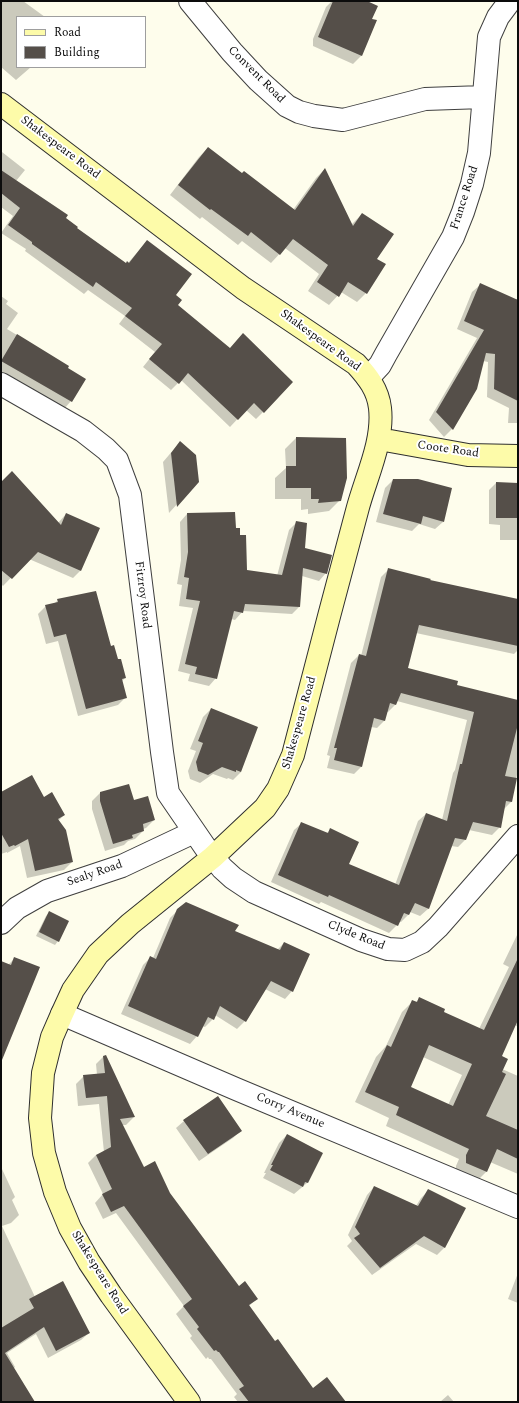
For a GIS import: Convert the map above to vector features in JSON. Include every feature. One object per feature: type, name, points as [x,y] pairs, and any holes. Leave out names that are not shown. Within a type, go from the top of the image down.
[{"type":"street","name":"Convent Road","points":[[190,1],[232,52],[258,80],[287,106],[299,112],[314,116],[343,120],[425,99],[483,97]]},
{"type":"street","name":"France Road","points":[[368,378],[380,365],[453,237],[464,212],[479,153],[489,37],[498,17],[510,1]]},
{"type":"street","name":"Shakespeare Road","points":[[1,104],[243,288],[356,364],[368,378],[376,391],[380,408],[379,439],[358,507],[295,748],[287,771],[278,789],[265,808],[213,857],[130,924],[98,954],[73,990],[52,1037],[43,1073],[40,1118],[44,1153],[55,1192],[70,1228],[89,1262],[111,1295],[189,1402]]},
{"type":"street","name":"Fitzroy Road","points":[[1,384],[83,431],[106,449],[117,460],[130,495],[168,793],[213,857]]},
{"type":"street","name":"Coote Road","points":[[379,439],[468,455],[518,456]]},
{"type":"street","name":"Sealy Road","points":[[1,923],[17,908],[47,891],[122,866],[194,832]]},
{"type":"street","name":"Clyde Road","points":[[213,857],[227,873],[254,892],[361,940],[388,950],[405,950],[422,942],[438,928],[518,836]]},
{"type":"street","name":"Corry Avenue","points":[[62,1014],[243,1092],[518,1207]]},
{"type":"building","points":[[333,1],[367,1],[378,6],[372,19],[377,20],[362,56],[318,37]]},
{"type":"building","points":[[208,147],[242,173],[244,171],[295,210],[325,168],[353,226],[362,213],[394,234],[377,259],[386,264],[367,294],[348,282],[339,297],[317,282],[328,265],[293,239],[280,255],[251,232],[248,236],[211,209],[210,210],[178,185]]},
{"type":"building","points":[[1,170],[68,215],[66,218],[78,227],[77,228],[126,263],[127,261],[129,263],[147,240],[192,274],[176,295],[182,300],[178,305],[230,348],[243,333],[293,382],[264,413],[254,403],[238,420],[188,373],[179,384],[149,359],[162,344],[125,316],[132,308],[96,282],[93,287],[32,244],[32,242],[8,225],[20,208],[1,193]]},
{"type":"building","points":[[480,283],[518,300],[518,401],[494,389],[495,354],[486,353],[477,389],[453,430],[436,412],[484,330],[464,321]]},
{"type":"building","points":[[17,334],[69,366],[68,368],[86,379],[72,402],[1,361]]},
{"type":"building","points":[[296,437],[346,438],[347,478],[341,501],[318,503],[319,499],[311,499],[311,488],[286,488],[286,466],[296,466]]},
{"type":"building","points":[[180,441],[196,455],[199,482],[177,507],[171,453]]},
{"type":"building","points":[[12,471],[61,525],[66,513],[100,528],[81,571],[38,552],[12,579],[1,570],[1,482]]},
{"type":"building","points":[[393,479],[418,479],[452,488],[444,522],[423,516],[421,524],[383,514]]},
{"type":"building","points":[[496,482],[518,483],[518,518],[496,518]]},
{"type":"building","points":[[235,512],[236,528],[240,528],[240,535],[246,535],[247,570],[282,575],[296,521],[307,523],[305,548],[332,555],[327,574],[303,568],[300,607],[245,604],[243,613],[234,611],[217,679],[195,674],[197,667],[185,664],[200,601],[186,599],[189,578],[184,577],[188,552],[187,513]]},
{"type":"building","points":[[388,568],[431,579],[430,580],[518,599],[518,646],[419,625],[408,668],[458,681],[457,685],[518,700],[518,724],[505,776],[517,778],[512,802],[506,801],[501,828],[473,822],[466,840],[455,838],[429,909],[415,903],[409,915],[404,913],[398,926],[329,895],[328,897],[278,875],[301,822],[328,833],[330,828],[359,842],[349,864],[399,885],[426,813],[447,821],[474,712],[401,693],[396,705],[390,703],[385,721],[374,718],[362,767],[334,760],[337,748],[334,748],[359,654],[366,656]]},
{"type":"building","points":[[96,591],[111,646],[114,645],[118,659],[121,659],[126,678],[122,679],[127,698],[86,709],[66,634],[54,637],[45,605],[58,602],[57,599]]},
{"type":"building","points":[[211,708],[258,727],[241,772],[236,770],[236,772],[222,767],[208,775],[198,771],[196,762],[203,743],[198,741]]},
{"type":"building","points":[[32,775],[44,797],[52,792],[65,815],[58,819],[66,830],[73,862],[35,871],[28,839],[15,846],[9,847],[1,833],[1,792]]},
{"type":"building","points":[[129,784],[134,800],[148,796],[155,820],[143,824],[144,831],[132,835],[133,838],[113,844],[100,801],[100,792]]},
{"type":"building","points":[[186,902],[239,925],[235,931],[280,950],[284,942],[310,954],[293,992],[271,981],[246,1022],[220,1006],[214,1020],[208,1017],[198,1037],[128,1006],[150,956],[156,959],[177,909]]},
{"type":"building","points":[[49,911],[69,921],[59,942],[39,932]]},
{"type":"building","points":[[14,957],[40,967],[2,1060],[1,961],[11,965]]},
{"type":"building","points":[[518,958],[518,1020],[502,1056],[508,1059],[502,1072],[506,1074],[486,1116],[518,1130],[518,1159],[497,1149],[487,1172],[466,1163],[466,1155],[469,1149],[396,1115],[399,1107],[365,1092],[387,1045],[391,1047],[412,1000],[417,1002],[419,997],[445,1009],[444,1012],[484,1030]],"holes":[[[429,1045],[472,1064],[453,1106],[411,1087]]]},
{"type":"building","points":[[106,1055],[135,1117],[120,1119],[144,1167],[155,1161],[170,1193],[239,1286],[245,1281],[258,1299],[249,1305],[275,1341],[278,1339],[313,1388],[327,1377],[346,1402],[249,1402],[239,1389],[244,1386],[219,1352],[216,1350],[214,1351],[197,1329],[199,1327],[183,1306],[192,1299],[124,1206],[111,1212],[102,1194],[112,1189],[96,1155],[111,1147],[107,1096],[86,1098],[83,1075],[105,1073],[103,1056]]},
{"type":"building","points":[[218,1096],[242,1131],[208,1154],[183,1120]]},
{"type":"building","points":[[287,1134],[323,1153],[308,1183],[305,1182],[303,1187],[270,1170],[273,1165],[271,1165]]},
{"type":"building","points":[[374,1186],[418,1206],[428,1189],[466,1208],[445,1248],[424,1236],[380,1268],[354,1238],[360,1234],[355,1227]]},
{"type":"building","points":[[63,1281],[90,1333],[56,1351],[44,1327],[5,1353],[35,1402],[1,1402],[1,1328],[34,1308],[29,1299]]}]
